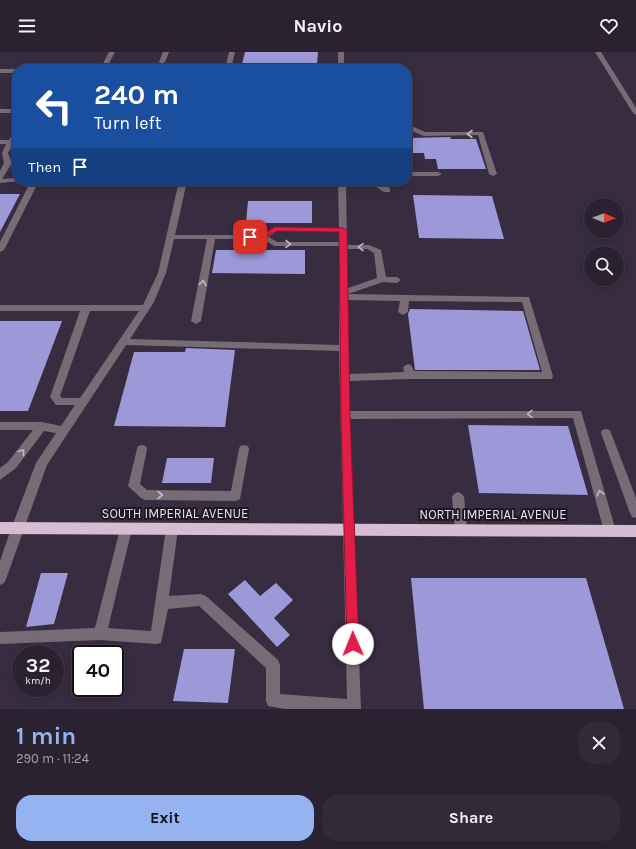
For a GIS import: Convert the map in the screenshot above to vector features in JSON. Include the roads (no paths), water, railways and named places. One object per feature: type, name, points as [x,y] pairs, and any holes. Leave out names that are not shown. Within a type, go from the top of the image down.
[{"type":"highway","name":"SOUTH IMPERIAL AVENUE","points":[[0,528],[350,530]]},
{"type":"highway","name":"NORTH IMPERIAL AVENUE","points":[[350,530],[636,531]]},
{"type":"street","points":[[106,64],[112,52]]},
{"type":"street","points":[[162,62],[166,52]]},
{"type":"street","points":[[229,64],[232,52]]},
{"type":"street","points":[[341,52],[341,64]]},
{"type":"street","points":[[598,52],[636,113]]},
{"type":"street","points":[[0,71],[12,71]]},
{"type":"street","points":[[0,111],[12,111]]},
{"type":"street","points":[[412,128],[424,134],[481,134],[493,174]]},
{"type":"street","points":[[0,142],[11,142],[5,153],[8,164],[0,177]]},
{"type":"street","points":[[412,174],[438,174]]},
{"type":"street","points":[[0,181],[12,180]]},
{"type":"street","points":[[0,250],[32,186]]},
{"type":"street","points":[[0,579],[17,528],[42,463],[146,308],[162,273],[182,186]]},
{"type":"street","points":[[162,603],[201,600],[273,665],[273,700],[354,708],[350,530],[345,416],[342,186]]},
{"type":"street","points":[[380,186],[387,190]]},
{"type":"street","points":[[263,237],[275,229],[343,230]]},
{"type":"street","points":[[170,237],[263,237],[275,244],[369,247],[378,252],[382,279]]},
{"type":"street","points":[[196,321],[211,237]]},
{"type":"street","points":[[344,294],[382,279],[397,280]]},
{"type":"street","points":[[344,294],[405,298],[526,299],[548,376],[408,371],[345,378]]},
{"type":"street","points":[[403,312],[405,298]]},
{"type":"street","points":[[0,308],[146,308]]},
{"type":"street","points":[[83,403],[74,401],[60,402],[55,397],[86,308]]},
{"type":"street","points":[[124,342],[344,348]]},
{"type":"street","points":[[345,416],[577,414],[610,531]]},
{"type":"street","points":[[0,426],[42,426],[64,431]]},
{"type":"street","points":[[0,475],[12,465],[42,426]]},
{"type":"street","points":[[606,434],[636,513]]},
{"type":"street","points":[[142,449],[134,486],[145,495],[236,496],[244,449]]},
{"type":"street","points":[[458,497],[461,530]]},
{"type":"street","points":[[100,634],[126,529]]},
{"type":"street","points":[[0,638],[100,634],[156,638],[172,529]]}]
